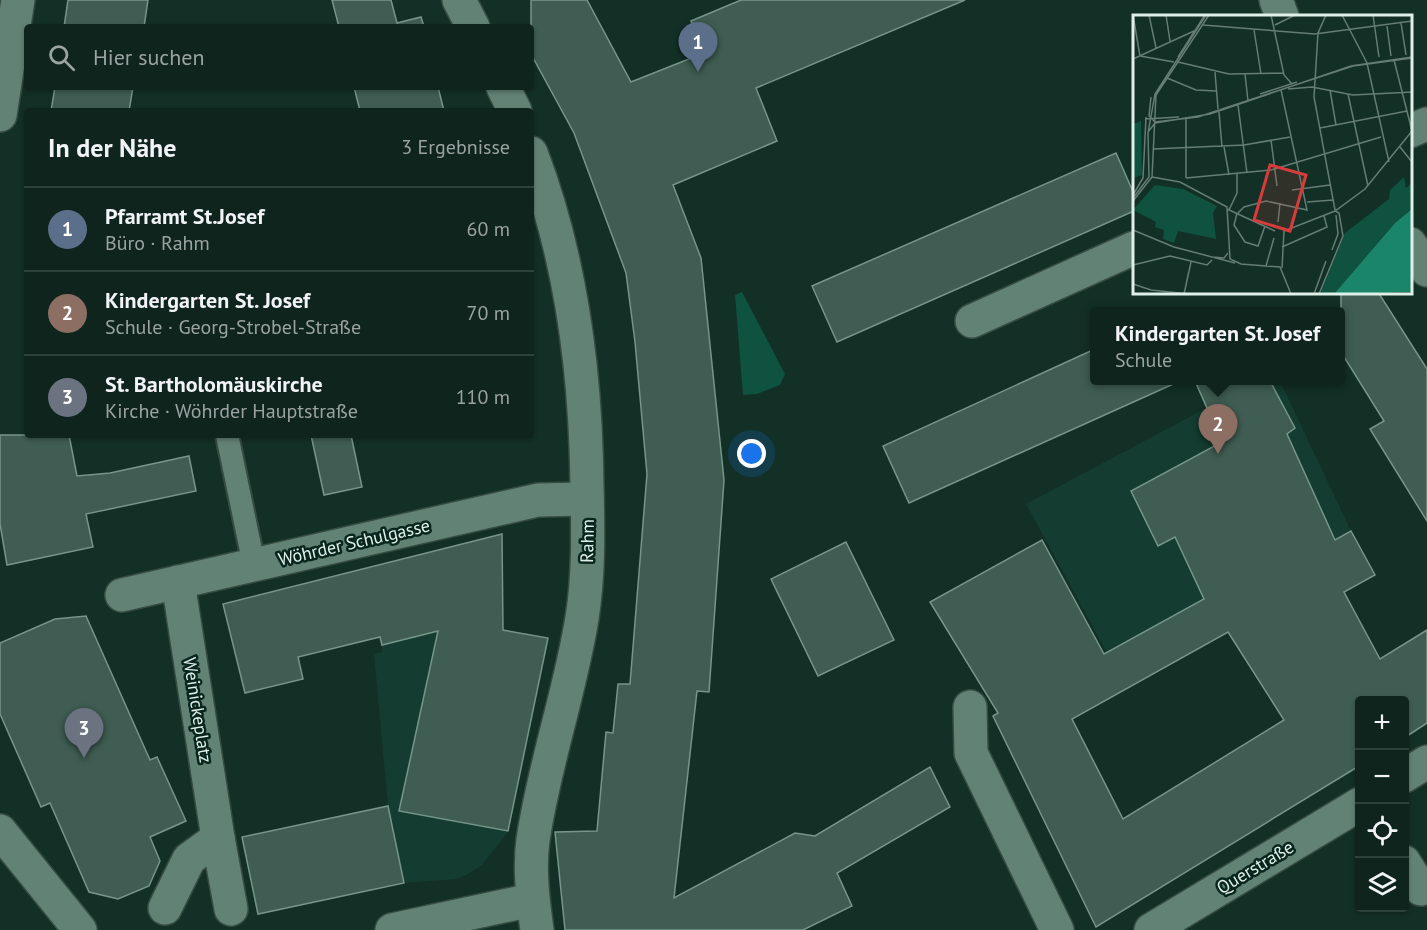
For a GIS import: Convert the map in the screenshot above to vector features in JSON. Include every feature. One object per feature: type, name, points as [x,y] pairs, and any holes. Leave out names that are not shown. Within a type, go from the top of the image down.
[{"type":"street","points":[[0,115],[18,0]]},
{"type":"street","points":[[459,0],[471,24]]},
{"type":"street","points":[[1276,0],[1282,15]]},
{"type":"street","points":[[504,90],[514,108]]},
{"type":"street","points":[[1412,130],[1427,124]]},
{"type":"street","name":"Rahm","points":[[534,163],[557,236],[575,318],[586,426],[588,559],[582,618],[533,841],[535,915]]},
{"type":"street","points":[[1412,247],[1427,270]]},
{"type":"street","points":[[972,321],[1133,248]]},
{"type":"street","name":"Wöhrder Schulgasse","points":[[122,595],[538,500],[587,499]]},
{"type":"street","name":"Weinickeplatz","points":[[178,582],[231,909]]},
{"type":"street","points":[[969,707],[971,753],[1058,930]]},
{"type":"street","points":[[1409,773],[1427,762]]},
{"type":"street","name":"Querstraße","points":[[1151,930],[1355,806]]},
{"type":"street","points":[[0,831],[80,930]]},
{"type":"street","points":[[165,909],[189,859],[218,838]]},
{"type":"street","points":[[1409,870],[1421,889]]},
{"type":"street","points":[[392,930],[535,915]]},
{"type":"lane","points":[[228,438],[254,565]]},
{"type":"shaded area","points":[[742,292],[785,374],[780,385],[757,394],[743,395],[735,295]]},
{"type":"shaded area","points":[[1226,385],[1282,385],[1351,531],[1209,607],[1204,599],[1106,651],[1026,504],[1212,405]]},
{"type":"shaded area","points":[[459,625],[527,733],[508,832],[482,865],[468,874],[457,879],[404,883],[388,806],[374,654],[382,652],[382,645]]},
{"type":"building","points":[[68,0],[148,0],[144,24],[64,24]]},
{"type":"building","points":[[332,0],[391,0],[397,23],[421,17],[423,24],[338,24]]},
{"type":"building","points":[[531,0],[587,0],[631,82],[704,53],[691,21],[741,0],[965,0],[756,88],[777,141],[673,185],[701,258],[724,480],[709,692],[697,691],[674,898],[795,833],[815,836],[930,767],[950,807],[837,873],[852,906],[803,930],[565,930],[555,832],[597,831],[606,732],[613,733],[618,684],[630,684],[647,474],[626,273],[574,133],[534,60],[534,24],[531,24]]},
{"type":"building","points":[[54,90],[132,90],[130,108],[52,108]]},
{"type":"building","points":[[355,90],[439,90],[443,108],[359,108]]},
{"type":"building","points":[[1116,153],[1133,192],[1133,211],[837,342],[812,286]]},
{"type":"building","points":[[1341,294],[1379,294],[1427,369],[1427,521],[1370,429],[1384,421],[1345,358],[1345,307],[1341,307]]},
{"type":"building","points":[[1090,351],[1090,385],[1171,385],[909,503],[883,446]]},
{"type":"building","points":[[1197,385],[1272,385],[1295,428],[1287,434],[1335,540],[1351,531],[1375,575],[1344,592],[1380,659],[1427,630],[1427,723],[1409,735],[1409,696],[1355,696],[1355,768],[1096,927],[993,716],[998,713],[930,602],[1042,540],[1104,654],[1204,599],[1175,537],[1158,546],[1131,491],[1222,442]],"holes":[[[1228,632],[1284,720],[1123,819],[1072,719]]]},
{"type":"building","points":[[0,435],[24,435],[24,438],[70,438],[77,476],[110,473],[189,456],[196,491],[86,514],[93,547],[7,565],[0,524]]},
{"type":"building","points":[[312,438],[352,438],[362,487],[324,495]]},
{"type":"building","points":[[502,534],[503,630],[548,638],[508,831],[399,811],[438,631],[382,645],[380,637],[298,657],[303,679],[245,693],[223,604]]},
{"type":"building","points":[[846,542],[894,640],[818,676],[771,579]]},
{"type":"building","points":[[86,616],[150,760],[157,757],[186,821],[150,837],[160,861],[149,886],[118,899],[89,892],[50,803],[41,807],[0,714],[0,643],[55,619]]},
{"type":"building","points":[[388,806],[404,883],[258,914],[242,837]]},
{"type":"place","name":"Pfarramt St.Josef","points":[[698,72]]},
{"type":"place","name":"Kindergarten St. Josef","points":[[1218,454]]},
{"type":"place","name":"St. Bartholomäuskirche","points":[[84,758]]}]
